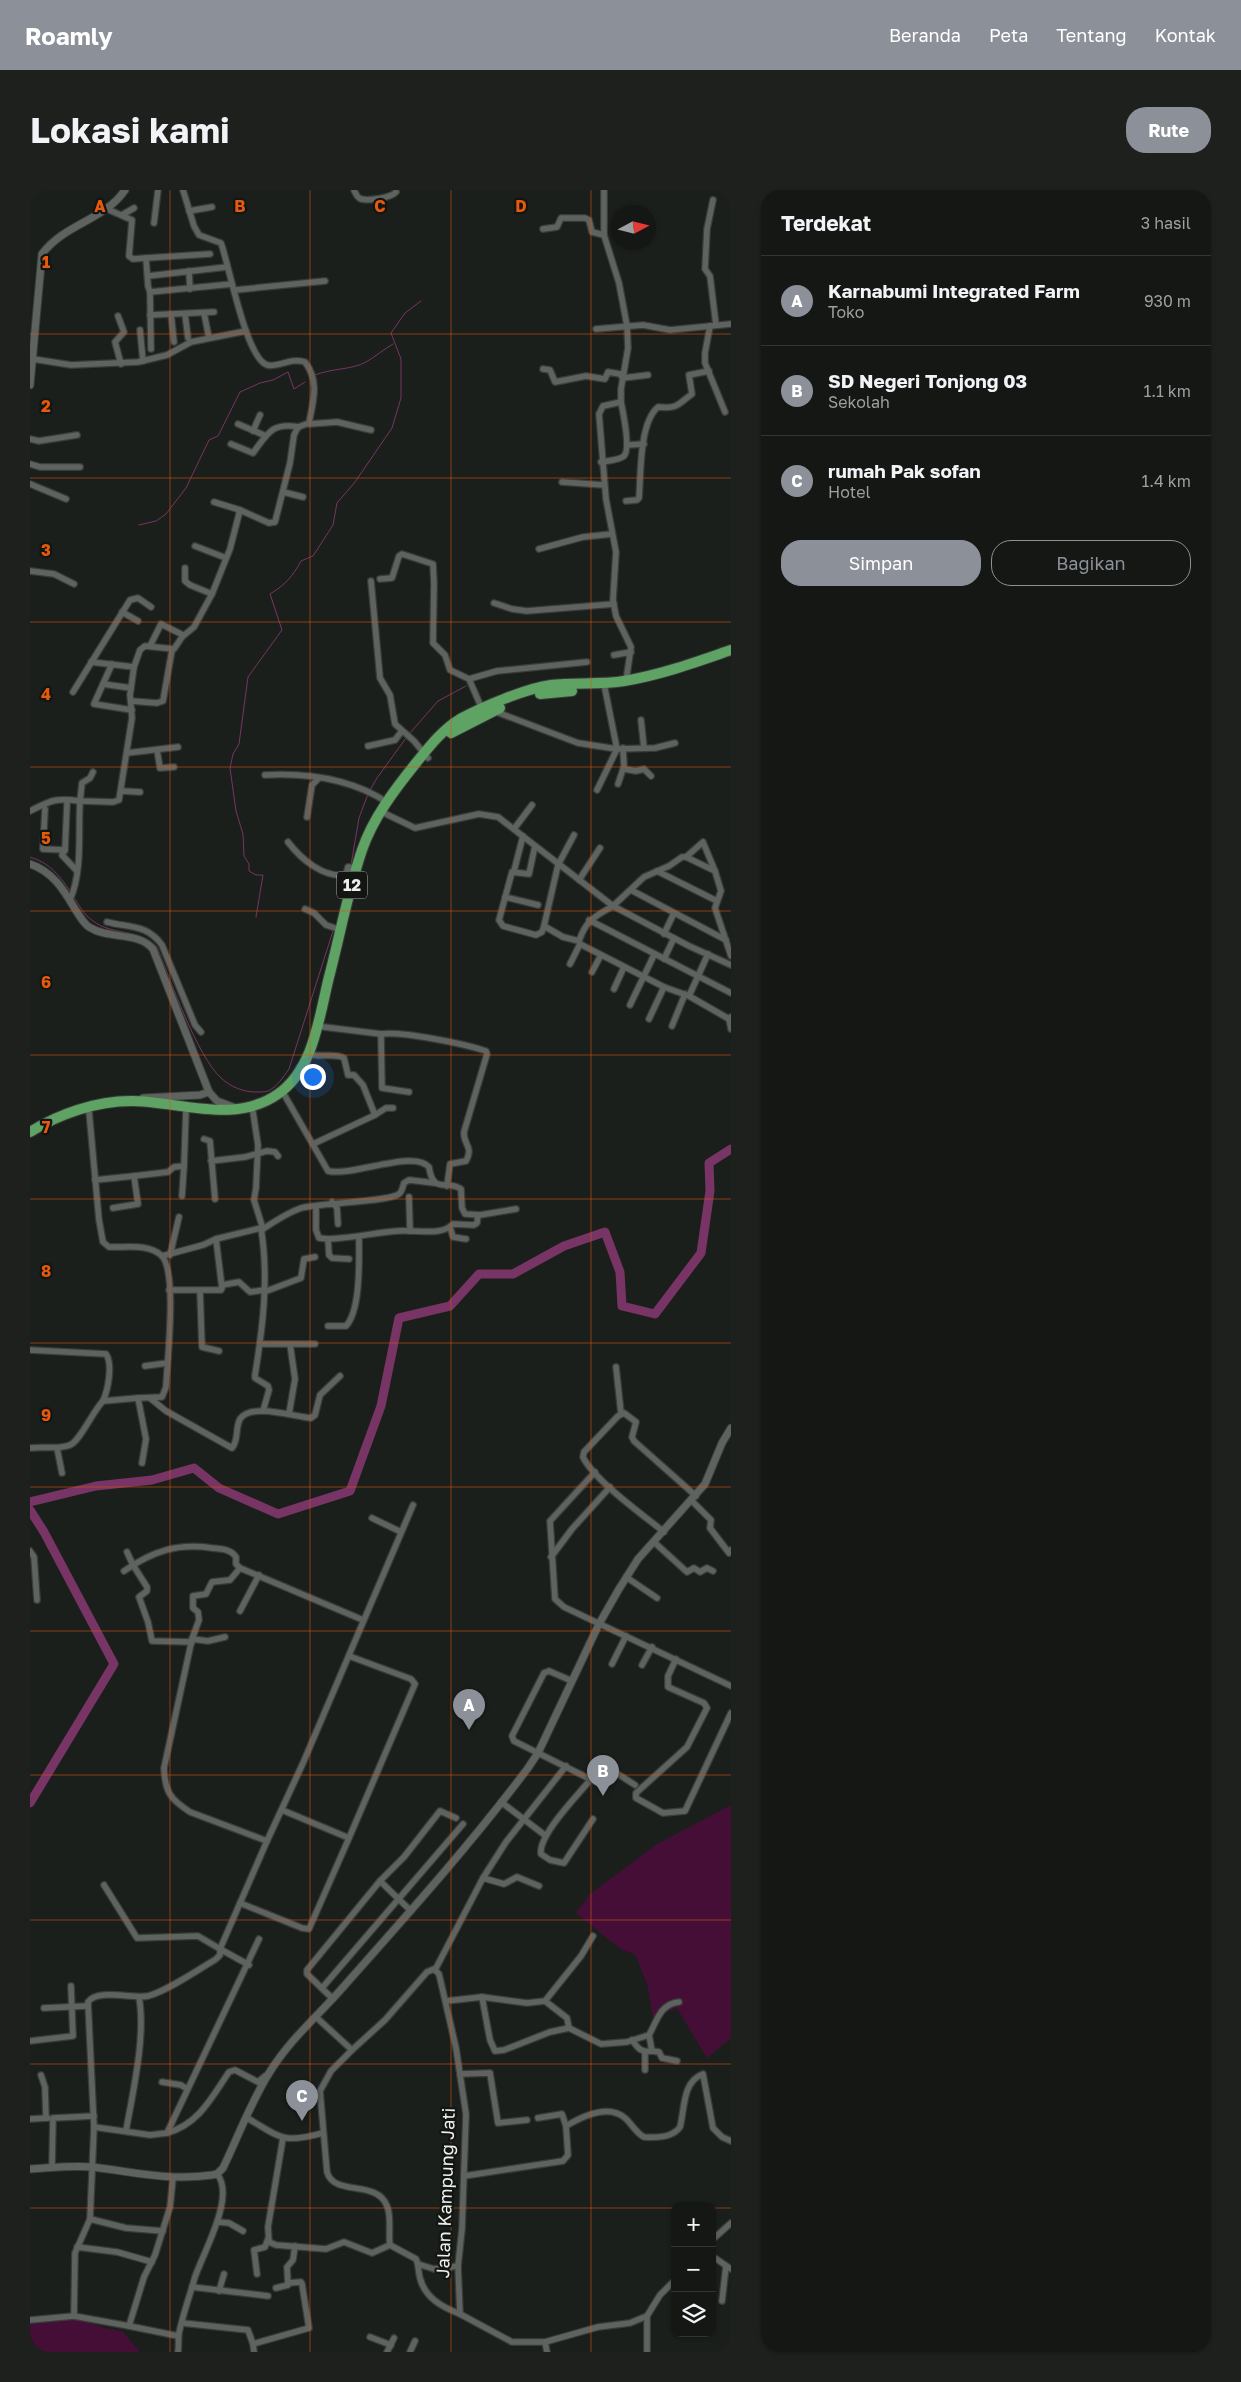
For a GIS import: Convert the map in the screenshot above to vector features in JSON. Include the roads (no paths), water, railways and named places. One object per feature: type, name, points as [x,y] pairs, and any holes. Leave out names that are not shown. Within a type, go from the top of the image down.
[{"type":"highway","name":"12","points":[[30,1132],[48,1121],[95,1105],[129,1101],[220,1110],[249,1110],[278,1094],[301,1069],[316,1032],[365,854],[386,814],[446,728],[482,709],[543,686],[604,687],[682,667],[731,650]]},
{"type":"highway","name":"12","points":[[30,1137],[49,1125],[90,1111],[129,1104],[231,1114],[276,1102],[285,1096],[300,1080],[314,1055],[324,1027],[333,975],[337,929],[352,867],[367,836],[388,803],[426,756],[451,734],[509,704],[546,692],[656,680],[731,656]]},
{"type":"street","points":[[30,385],[34,324],[42,254],[49,245],[81,222],[107,209],[125,190]]},
{"type":"street","points":[[154,223],[158,190]]},
{"type":"street","points":[[183,190],[199,235],[221,243],[246,331],[256,354],[266,364],[272,366],[294,360],[307,364],[315,384],[309,424]]},
{"type":"street","points":[[354,190],[359,199],[362,200],[392,196],[396,192]]},
{"type":"street","points":[[602,462],[623,457],[627,445],[621,402],[628,348],[627,326],[619,283],[604,235],[604,190]]},
{"type":"street","points":[[713,200],[707,228],[705,269],[710,276],[713,326],[704,353],[725,412]]},
{"type":"street","points":[[189,211],[212,207]]},
{"type":"street","points":[[122,215],[134,208]]},
{"type":"street","points":[[107,209],[131,218],[130,258],[210,254]]},
{"type":"street","points":[[543,229],[557,227],[562,218],[585,218],[589,220],[592,232],[604,235]]},
{"type":"street","points":[[146,258],[150,292],[151,349]]},
{"type":"street","points":[[148,276],[228,267]]},
{"type":"street","points":[[189,271],[190,289]]},
{"type":"street","points":[[235,290],[325,281]]},
{"type":"street","points":[[150,292],[232,284]]},
{"type":"street","points":[[150,315],[214,312]]},
{"type":"street","points":[[204,313],[209,338]]},
{"type":"street","points":[[171,314],[174,342]]},
{"type":"street","points":[[185,314],[188,338]]},
{"type":"street","points":[[118,316],[124,334],[115,342],[121,364]]},
{"type":"street","points":[[596,329],[650,325],[666,330],[731,324]]},
{"type":"street","points":[[140,330],[143,361]]},
{"type":"street","points":[[33,359],[71,366],[121,364],[143,361],[167,354],[191,342],[246,331]]},
{"type":"street","points":[[543,369],[550,370],[555,382],[586,376],[605,379],[608,372],[620,374],[623,378]]},
{"type":"street","points":[[626,501],[639,498],[646,430],[656,408],[676,408],[692,394],[689,374],[709,371]]},
{"type":"street","points":[[623,378],[648,374]]},
{"type":"street","points":[[621,402],[603,406],[600,409],[604,485],[616,565],[614,604],[616,616],[629,641],[631,655],[626,681]]},
{"type":"street","points":[[253,430],[260,414]]},
{"type":"street","points":[[231,444],[253,453],[266,436],[278,426],[299,427],[309,424],[337,422],[371,430]]},
{"type":"street","points":[[238,424],[266,436]]},
{"type":"street","points":[[214,502],[272,523],[275,522],[294,435],[299,427]]},
{"type":"street","points":[[30,439],[41,441],[61,436],[77,435]]},
{"type":"street","points":[[627,445],[644,444]]},
{"type":"street","points":[[30,464],[40,467],[80,467]]},
{"type":"street","points":[[562,482],[604,485]]},
{"type":"street","points":[[30,484],[66,500]]},
{"type":"street","points":[[283,492],[303,497]]},
{"type":"street","points":[[131,701],[157,703],[163,701],[172,650],[184,635],[194,627],[212,594],[226,558],[240,510]]},
{"type":"street","points":[[539,549],[583,536],[612,534]]},
{"type":"street","points":[[195,546],[226,558]]},
{"type":"street","points":[[409,548],[409,555]]},
{"type":"street","points":[[380,580],[392,578],[399,556],[409,555],[434,565],[432,642],[445,655],[450,670],[470,682],[482,709]]},
{"type":"street","points":[[185,568],[185,581],[212,594]]},
{"type":"street","points":[[30,571],[54,574],[74,584]]},
{"type":"street","points":[[371,581],[379,673],[390,695],[395,724],[426,756]]},
{"type":"street","points":[[73,692],[122,612],[133,598],[138,598],[151,607]]},
{"type":"street","points":[[494,602],[526,612],[614,604]]},
{"type":"street","points":[[122,612],[138,621]]},
{"type":"street","points":[[150,646],[161,624],[184,635]]},
{"type":"street","points":[[30,811],[50,801],[61,799],[116,802],[120,797],[127,753],[134,667],[140,650],[145,646],[150,646],[172,650]]},
{"type":"street","points":[[614,655],[631,655]]},
{"type":"street","points":[[92,662],[134,667]]},
{"type":"street","points":[[470,682],[497,671],[587,662]]},
{"type":"street","points":[[112,664],[94,704],[132,710]]},
{"type":"street","points":[[103,684],[131,688]]},
{"type":"street","points":[[604,687],[624,769],[618,784]]},
{"type":"street","points":[[494,712],[578,743],[620,748],[655,748],[675,743]]},
{"type":"street","points":[[642,720],[644,748]]},
{"type":"street","points":[[368,746],[395,740],[406,734]]},
{"type":"street","points":[[127,753],[178,747]]},
{"type":"street","points":[[597,790],[620,748]]},
{"type":"street","points":[[157,750],[160,768],[174,767]]},
{"type":"street","points":[[624,769],[636,771],[644,769],[651,776]]},
{"type":"street","points":[[70,900],[75,889],[77,871],[81,786],[90,778],[93,772]]},
{"type":"street","points":[[265,775],[290,774],[319,778],[369,791],[388,803]]},
{"type":"street","points":[[307,817],[312,785],[319,778]]},
{"type":"street","points":[[121,791],[140,792]]},
{"type":"street","points":[[67,804],[65,850],[62,855],[77,871]]},
{"type":"street","points":[[514,829],[532,805]]},
{"type":"street","points":[[45,809],[43,850],[65,850]]},
{"type":"street","points":[[386,814],[410,827],[420,828],[485,814],[498,817],[612,906],[664,934],[731,965]]},
{"type":"street","points":[[523,836],[499,920],[501,925],[536,935],[542,932],[544,926],[558,865],[574,836]]},
{"type":"street","points":[[288,842],[304,859],[329,874],[346,875],[352,867]]},
{"type":"street","points":[[570,964],[583,929],[589,920],[612,906],[644,877],[669,866],[679,858],[686,857],[703,842],[721,890],[716,908],[731,956]]},
{"type":"street","points":[[514,870],[529,874],[535,846]]},
{"type":"street","points":[[579,880],[600,848]]},
{"type":"street","points":[[686,857],[715,871]]},
{"type":"street","points":[[30,864],[48,872],[90,928],[108,935],[148,942],[153,949],[180,1014],[209,1092],[216,1102],[249,1110],[258,1154],[254,1200],[260,1217],[264,1245],[264,1316],[255,1375],[255,1378],[268,1386],[269,1390],[263,1411]]},
{"type":"street","points":[[657,871],[717,901]]},
{"type":"street","points":[[631,890],[726,940]]},
{"type":"street","points":[[505,897],[538,905]]},
{"type":"street","points":[[305,910],[314,912],[324,924],[337,929]]},
{"type":"street","points":[[664,934],[674,912]]},
{"type":"street","points":[[589,920],[731,993]]},
{"type":"street","points":[[107,922],[142,928],[154,935],[162,945],[189,1010],[196,1025],[202,1032]]},
{"type":"street","points":[[544,926],[563,938],[579,942],[643,977],[687,995],[730,1018],[731,1029]]},
{"type":"street","points":[[664,959],[674,938]]},
{"type":"street","points":[[672,1026],[708,954]]},
{"type":"street","points":[[592,972],[601,955]]},
{"type":"street","points":[[630,1005],[654,955]]},
{"type":"street","points":[[614,990],[624,967]]},
{"type":"street","points":[[649,1019],[664,987]]},
{"type":"street","points":[[180,1014],[189,1010]]},
{"type":"street","points":[[324,1027],[412,1037],[478,1049],[487,1054],[464,1132],[464,1137],[470,1147],[469,1155],[466,1161],[450,1164],[447,1186]]},
{"type":"street","points":[[382,1034],[383,1089],[408,1092]]},
{"type":"street","points":[[314,1055],[323,1057],[340,1056],[344,1058],[347,1074],[354,1075],[363,1085],[375,1115]]},
{"type":"street","points":[[129,1101],[151,1097],[200,1095],[209,1092]]},
{"type":"street","points":[[285,1096],[323,1164],[330,1172],[416,1161],[428,1165],[431,1177],[435,1183]]},
{"type":"street","points":[[313,1144],[386,1108],[393,1108]]},
{"type":"street","points":[[182,1196],[186,1110]]},
{"type":"street","points":[[90,1111],[99,1220],[104,1244],[109,1247],[134,1246],[162,1256],[170,1255],[216,1239],[262,1228],[288,1213],[303,1208],[332,1202],[364,1201],[396,1196],[401,1192],[404,1182],[409,1180],[457,1186],[461,1189],[464,1213],[478,1215],[516,1209]]},
{"type":"street","points":[[204,1139],[210,1141],[215,1198]]},
{"type":"street","points":[[211,1161],[272,1151],[278,1156]]},
{"type":"street","points":[[95,1180],[168,1172],[174,1167],[184,1166]]},
{"type":"street","points":[[113,1208],[138,1204],[134,1176]]},
{"type":"street","points":[[409,1197],[410,1231]]},
{"type":"street","points":[[332,1202],[337,1208],[338,1224]]},
{"type":"street","points":[[316,1206],[317,1236],[328,1239],[359,1237],[398,1230],[431,1232],[450,1227],[453,1224],[476,1225],[478,1215]]},
{"type":"street","points":[[170,1255],[180,1217]]},
{"type":"street","points":[[450,1227],[453,1237],[466,1239]]},
{"type":"street","points":[[328,1326],[346,1326],[350,1320],[358,1286],[359,1237]]},
{"type":"street","points":[[169,1290],[221,1290],[216,1239]]},
{"type":"street","points":[[328,1239],[327,1250],[330,1257],[349,1259]]},
{"type":"street","points":[[103,1401],[162,1397],[165,1393],[171,1305],[169,1270],[162,1256]]},
{"type":"street","points":[[222,1285],[238,1282],[250,1292],[264,1291],[301,1278],[304,1259],[315,1257]]},
{"type":"street","points":[[200,1291],[202,1347],[219,1351]]},
{"type":"street","points":[[260,1344],[315,1344]]},
{"type":"street","points":[[289,1414],[295,1380],[290,1344]]},
{"type":"street","points":[[30,1350],[106,1354],[109,1370],[106,1395],[73,1444],[58,1448],[30,1448]]},
{"type":"street","points":[[145,1366],[167,1363]]},
{"type":"street","points":[[616,1367],[621,1413],[584,1454],[584,1459],[610,1487],[664,1532]]},
{"type":"street","points":[[150,1398],[166,1411],[232,1448],[236,1443],[242,1417],[249,1413],[263,1411],[313,1418],[320,1394],[340,1376]]},
{"type":"street","points":[[138,1398],[146,1439],[142,1463]]},
{"type":"street","points":[[621,1413],[636,1422],[632,1437],[634,1441],[694,1498],[711,1520],[710,1528],[729,1553],[731,1550]]},
{"type":"street","points":[[30,2169],[91,2167],[153,2177],[173,2178],[217,2174],[223,2168],[267,2076],[295,2037],[333,2000],[411,1911],[501,1802],[538,1753],[599,1624],[626,1577],[638,1559],[705,1484],[722,1443],[731,1428]]},
{"type":"street","points":[[58,1448],[62,1474]]},
{"type":"street","points":[[595,1472],[550,1521],[553,1596],[556,1601],[599,1624],[652,1647],[731,1686]]},
{"type":"street","points":[[551,1557],[572,1529],[610,1487]]},
{"type":"street","points":[[74,2316],[77,2248],[90,2219],[94,2127],[87,2006],[90,1999],[98,1996],[139,1997],[154,1994],[220,1955],[220,1949],[349,1656],[413,1505]]},
{"type":"street","points":[[372,1518],[401,1532]]},
{"type":"street","points":[[654,1542],[687,1572],[694,1568],[700,1572],[707,1568],[713,1571]]},
{"type":"street","points":[[124,1572],[170,1548],[189,1545],[230,1551],[236,1557],[236,1564],[240,1568],[363,1620]]},
{"type":"street","points":[[30,1550],[34,1557],[37,1600]]},
{"type":"street","points":[[127,1552],[133,1566],[147,1587],[147,1591],[139,1597],[148,1622],[152,1641],[208,1641],[225,1637]]},
{"type":"street","points":[[240,1568],[230,1580],[212,1582],[206,1594],[192,1596],[193,1608],[199,1615],[166,1755],[165,1780],[170,1798],[190,1812],[267,1841]]},
{"type":"street","points":[[240,1611],[259,1575]]},
{"type":"street","points":[[626,1577],[657,1598]]},
{"type":"street","points":[[612,1664],[626,1636]]},
{"type":"street","points":[[642,1665],[652,1647]]},
{"type":"street","points":[[240,1903],[302,1928],[309,1929],[415,1684],[411,1679],[349,1656]]},
{"type":"street","points":[[676,1659],[668,1676],[668,1687],[703,1702],[707,1708],[687,1747],[636,1793],[636,1798],[663,1813],[685,1811],[731,1713]]},
{"type":"street","points":[[572,1681],[549,1671],[544,1673],[514,1732],[514,1742],[604,1784],[614,1775],[618,1774],[635,1785]]},
{"type":"street","points":[[390,2245],[387,2205],[370,2190],[339,2185],[330,2180],[327,2172],[323,2133],[322,2086],[336,2065],[385,2020],[427,1972],[431,1969],[435,1970],[483,1878],[523,1820],[566,1766]]},
{"type":"street","points":[[591,1778],[546,1836],[541,1854],[550,1860],[562,1864],[594,1819]]},
{"type":"street","points":[[501,1802],[546,1836]]},
{"type":"street","points":[[282,1810],[349,1838]]},
{"type":"street","points":[[333,2000],[307,1974],[307,1969],[380,1881],[404,1857],[440,1811],[456,1818]]},
{"type":"street","points":[[322,1988],[463,1824]]},
{"type":"street","points":[[483,1878],[504,1884],[517,1877],[539,1886]]},
{"type":"street","points":[[380,1881],[411,1911]]},
{"type":"street","points":[[104,1885],[137,1938],[198,1936],[248,1965]]},
{"type":"street","points":[[545,2001],[582,1956],[593,1936]]},
{"type":"street","points":[[167,2133],[259,1939]]},
{"type":"street","name":"Jalan Kampung Jati","points":[[435,1970],[440,1976],[446,2001],[466,2114],[458,2266],[460,2314]]},
{"type":"street","points":[[30,2041],[74,2036],[71,1986]]},
{"type":"street","points":[[126,2131],[140,2036],[142,2010],[139,1997]]},
{"type":"street","points":[[482,1997],[488,2032],[492,2048],[495,2051],[504,2050],[553,2031],[570,2028],[601,2044],[632,2040],[649,2035]]},
{"type":"street","points":[[446,2001],[482,1997],[527,2003],[545,2001],[567,2018],[570,2028]]},
{"type":"street","points":[[652,2051],[649,2035],[662,2010],[670,2004],[679,2002]]},
{"type":"street","points":[[44,2008],[87,2006]]},
{"type":"street","points":[[316,2017],[352,2050]]},
{"type":"street","points":[[632,2040],[645,2052],[645,2070]]},
{"type":"street","points":[[645,2052],[659,2052],[662,2058],[677,2061]]},
{"type":"street","points":[[94,2127],[150,2136],[167,2133],[181,2128],[203,2110],[229,2072],[235,2070],[258,2082],[267,2076]]},
{"type":"street","points":[[460,2074],[490,2073],[498,2123],[527,2120]]},
{"type":"street","points":[[566,2126],[587,2116],[613,2112],[626,2118],[642,2136],[667,2135],[679,2129],[688,2088],[695,2078],[703,2074],[713,2128],[722,2137],[731,2141]]},
{"type":"street","points":[[41,2075],[45,2094],[46,2118]]},
{"type":"street","points":[[162,2082],[181,2085],[187,2090]]},
{"type":"street","points":[[464,2176],[563,2161],[568,2155],[566,2126],[562,2114],[538,2118]]},
{"type":"street","points":[[30,2119],[94,2116]]},
{"type":"street","points":[[52,2167],[53,2118]]},
{"type":"street","points":[[248,2118],[283,2138],[300,2139],[323,2133]]},
{"type":"street","points":[[256,2274],[254,2250],[265,2247],[268,2239],[268,2227],[283,2138]]},
{"type":"street","points":[[178,2352],[178,2336],[192,2287],[218,2222],[222,2182],[217,2174]]},
{"type":"street","points":[[129,2326],[144,2277],[152,2262],[163,2231],[170,2207],[173,2178]]},
{"type":"street","points":[[90,2219],[126,2228],[163,2231]]},
{"type":"street","points":[[218,2222],[229,2223],[243,2231]]},
{"type":"street","points":[[716,2237],[729,2229],[731,2223]]},
{"type":"street","points":[[268,2239],[276,2245],[326,2249],[342,2241],[372,2253],[390,2245]]},
{"type":"street","points":[[390,2245],[415,2258],[418,2264],[420,2280],[427,2294],[436,2302],[512,2342],[545,2342],[598,2327],[630,2323],[647,2316]]},
{"type":"street","points":[[288,2283],[287,2267],[293,2260],[296,2246]]},
{"type":"street","points":[[77,2248],[117,2252],[152,2262]]},
{"type":"street","points":[[716,2259],[729,2267],[722,2301]]},
{"type":"street","points":[[418,2264],[434,2269],[458,2266]]},
{"type":"street","points":[[219,2291],[224,2274]]},
{"type":"street","points":[[252,2344],[310,2327],[302,2284],[300,2282],[288,2283],[287,2286],[276,2288]]},
{"type":"street","points":[[647,2352],[647,2316],[660,2295],[671,2284]]},
{"type":"street","points":[[192,2287],[268,2296]]},
{"type":"street","points":[[30,2320],[74,2316],[178,2336]]},
{"type":"street","points":[[182,2323],[248,2330],[254,2352]]},
{"type":"street","points":[[370,2337],[391,2345]]},
{"type":"street","points":[[387,2352],[394,2338]]},
{"type":"street","points":[[410,2352],[415,2341]]},
{"type":"street","points":[[545,2342],[547,2352]]},
{"type":"waterway","points":[[256,917],[263,875],[256,875],[249,871],[249,864],[244,856],[243,834],[236,811],[230,768],[233,754],[239,744],[248,677],[282,630],[270,594],[288,580],[301,561],[313,556],[333,525],[337,503],[355,482],[392,428],[401,398],[401,359],[391,333],[405,313],[421,301]]},
{"type":"waterway","points":[[315,375],[360,365],[393,344]]},
{"type":"waterway","points":[[139,525],[156,521],[166,514],[186,488],[209,440],[218,436],[240,392],[260,383],[273,380],[288,372],[294,389],[305,382]]},
{"type":"waterway","points":[[410,733],[438,701],[466,686]]},
{"type":"waterway","points":[[370,790],[406,738]]},
{"type":"waterway","points":[[351,865],[359,818],[368,794]]},
{"type":"waterway","points":[[30,857],[53,870],[70,891]]},
{"type":"waterway","points":[[73,896],[84,913],[101,926],[134,934],[150,941],[157,947],[185,1016],[212,1067],[229,1084],[251,1092],[268,1091],[280,1082],[289,1069],[333,931]]},
{"type":"waterway","points":[[30,1502],[96,1486],[152,1480],[194,1468],[219,1488],[278,1514],[350,1491],[381,1406],[399,1318],[450,1306],[479,1274],[513,1274],[564,1246],[605,1232],[620,1272],[622,1306],[655,1314],[701,1253],[710,1191],[709,1163],[731,1149]]},
{"type":"waterway","points":[[30,1510],[44,1532],[114,1664],[30,1803]]},
{"type":"place","name":"Karnabumi Integrated Farm","points":[[469,1730]]},
{"type":"place","name":"SD Negeri Tonjong 03","points":[[603,1796]]},
{"type":"place","name":"rumah Pak sofan","points":[[302,2121]]}]
